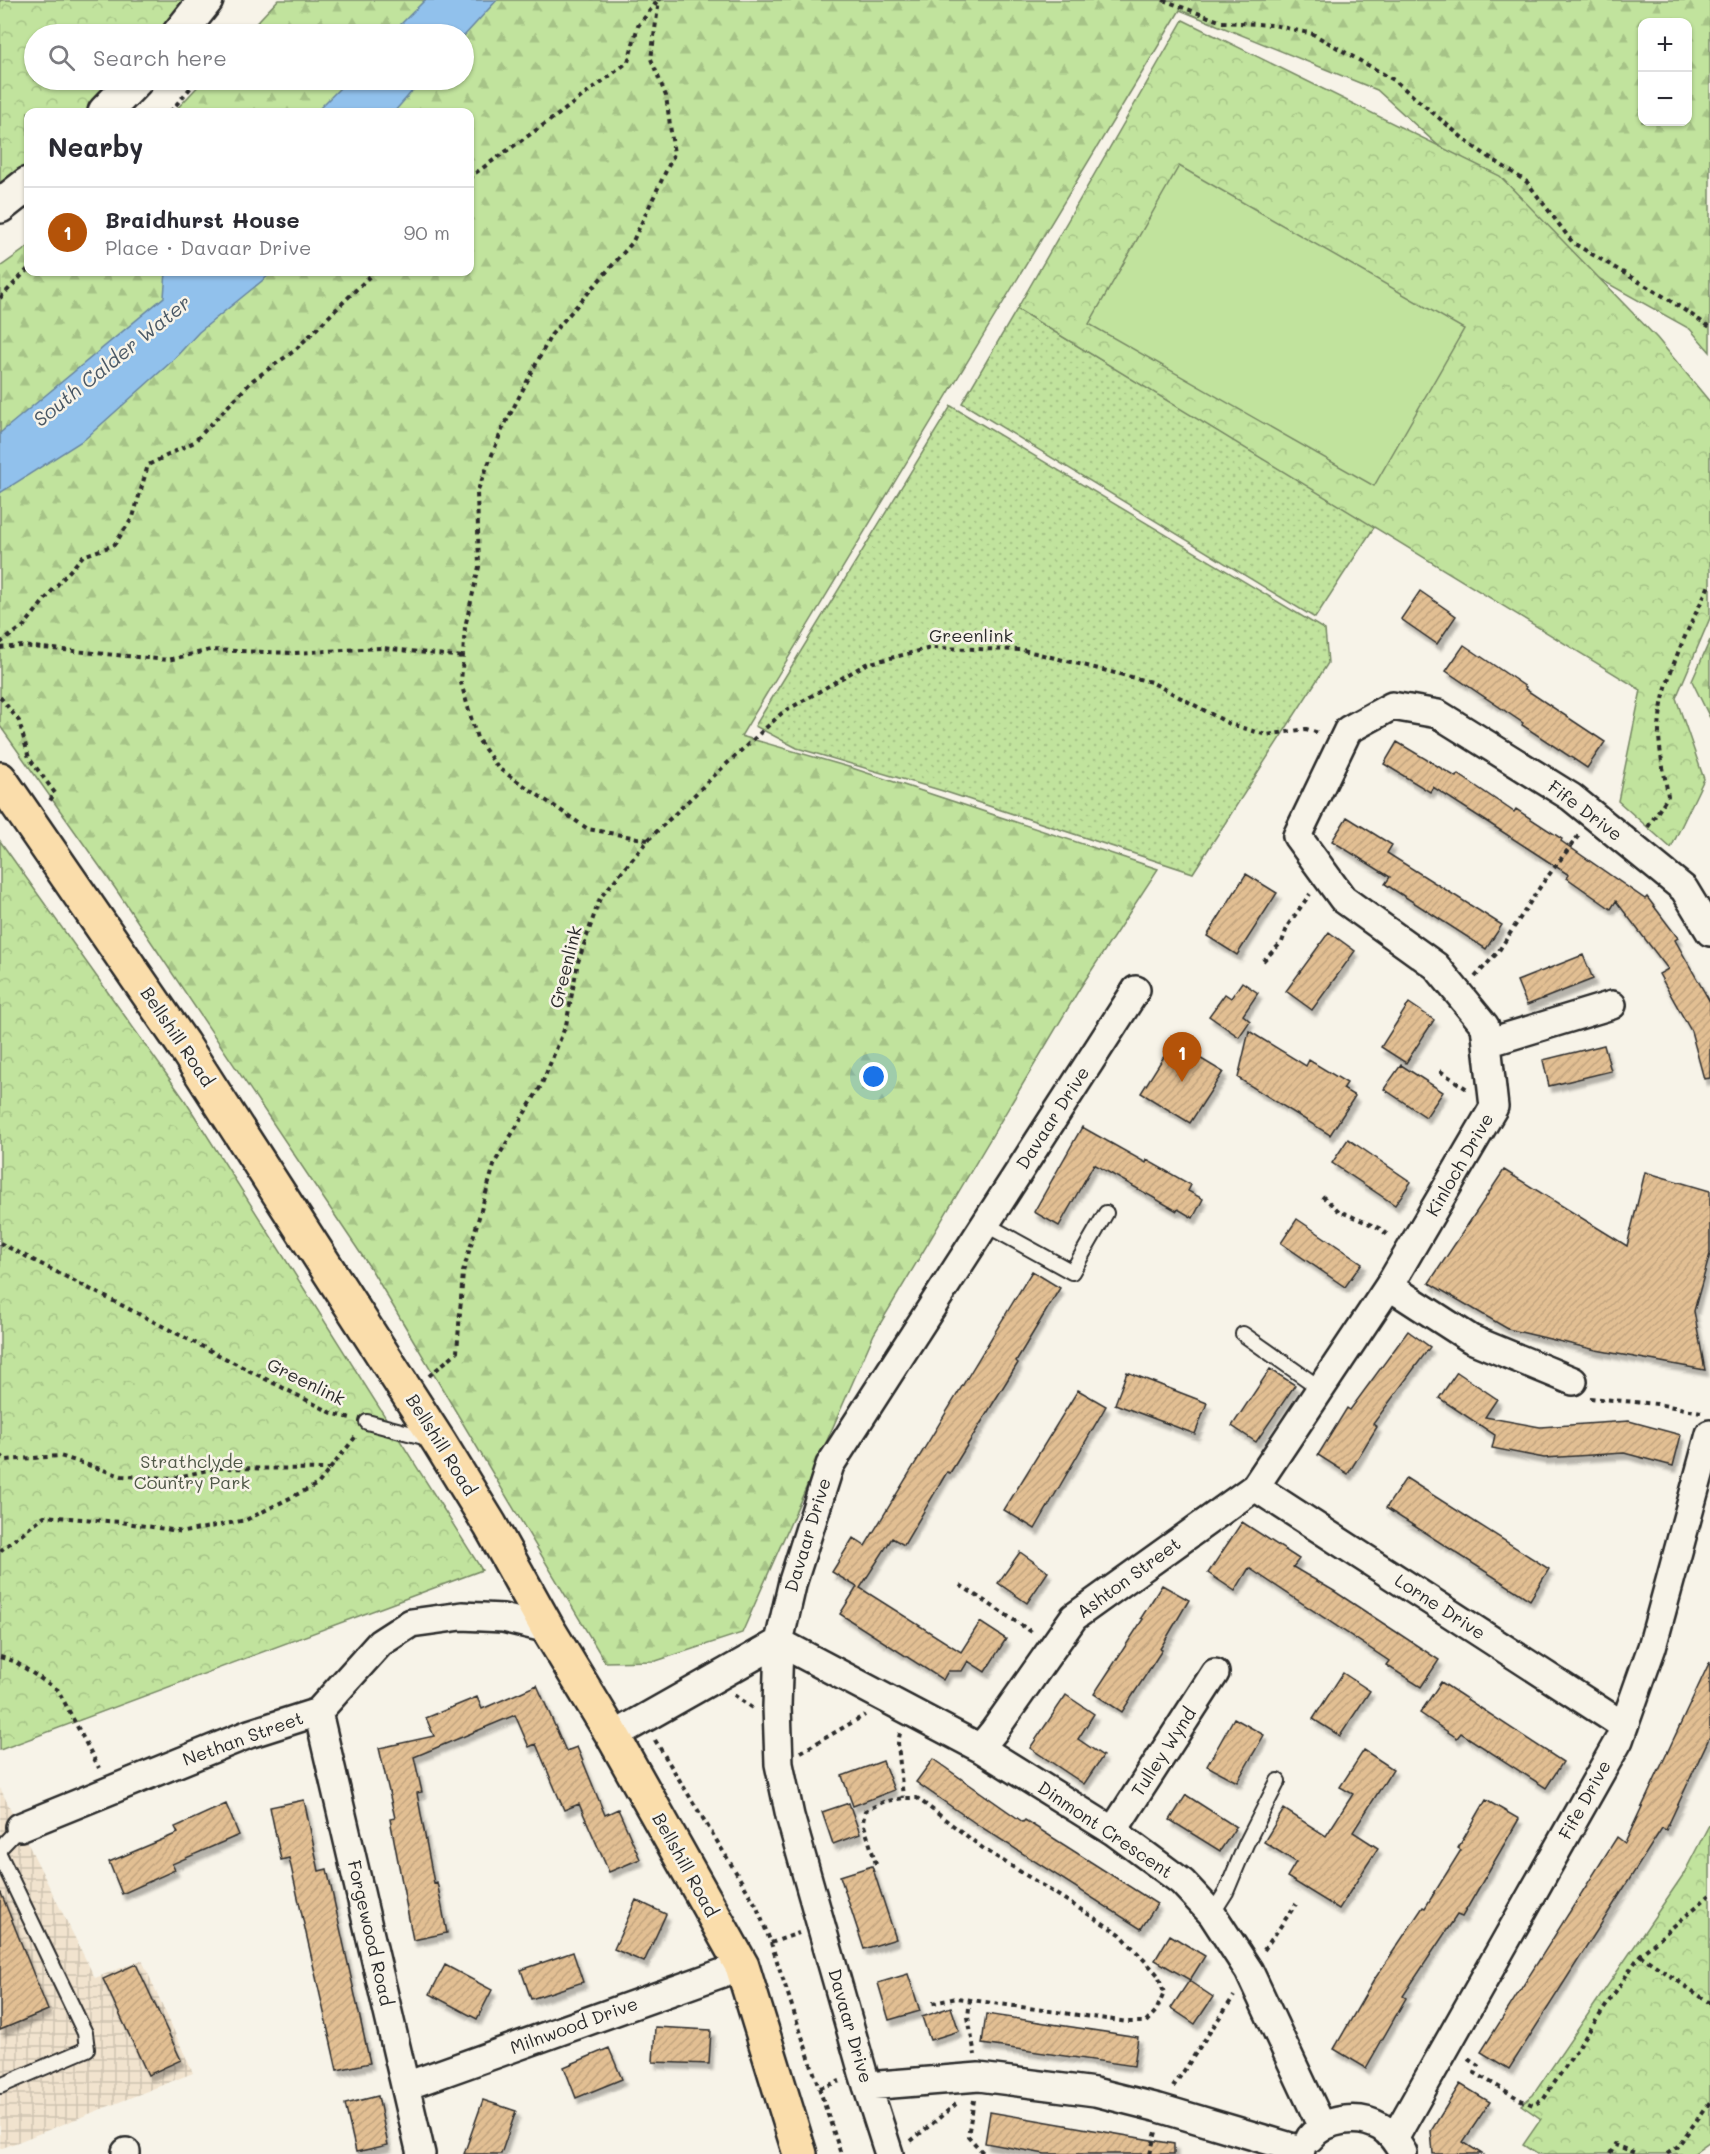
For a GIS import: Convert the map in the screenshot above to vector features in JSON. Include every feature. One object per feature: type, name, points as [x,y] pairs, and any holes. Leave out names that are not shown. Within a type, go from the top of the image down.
[{"type":"main road","name":"Bellshill Road","points":[[0,779],[182,1043],[439,1442],[613,1736],[742,1966],[800,2154]]},
{"type":"street","points":[[187,24],[206,0]]},
{"type":"street","points":[[109,108],[126,90]]},
{"type":"street","points":[[0,206],[24,187]]},
{"type":"street","name":"Kinloch Drive","points":[[1255,1487],[1389,1286],[1494,1107],[1485,1026],[1436,966],[1343,899],[1297,836],[1348,730],[1392,706],[1438,714]]},
{"type":"street","name":"Fife Drive","points":[[1438,714],[1571,797],[1635,848],[1684,889],[1710,933]]},
{"type":"street","name":"Davaar Drive","points":[[898,2149],[867,2086],[789,1816],[779,1764],[779,1642],[793,1581],[830,1465],[1136,990]]},
{"type":"street","points":[[1487,1043],[1612,1005]]},
{"type":"street","points":[[1389,1286],[1471,1339],[1573,1381]]},
{"type":"street","name":"Fife Drive","points":[[1399,2146],[1446,2047],[1619,1740],[1652,1647],[1710,1436]]},
{"type":"street","name":"Ashton Street","points":[[980,1748],[1074,1617],[1255,1487]]},
{"type":"street","name":"Lorne Drive","points":[[1255,1487],[1624,1726]]},
{"type":"street","name":"Nethan Street","points":[[20,1827],[249,1734],[318,1712],[380,1643],[411,1623],[462,1616],[503,1618],[548,1629]]},
{"type":"street","points":[[613,1736],[779,1642]]},
{"type":"street","name":"Dinmont Crescent","points":[[779,1642],[980,1748],[1113,1831],[1182,1882],[1212,1914],[1249,1971],[1322,2127]]},
{"type":"street","name":"Tulley Wynd","points":[[1113,1831],[1215,1673]]},
{"type":"street","name":"Forgewood Road","points":[[318,1712],[421,2154]]},
{"type":"street","name":"Milnwood Drive","points":[[406,2086],[742,1966]]},
{"type":"street","points":[[867,2086],[979,2077],[1095,2092],[1159,2108],[1300,2152],[1313,2134],[1322,2127],[1343,2120],[1363,2120],[1381,2127],[1399,2146]]},
{"type":"lane","points":[[985,1224],[1072,1272],[1106,1213]]},
{"type":"lane","points":[[1243,1334],[1321,1389]]},
{"type":"lane","points":[[367,1422],[439,1442]]},
{"type":"lane","points":[[1212,1914],[1226,1892],[1246,1844],[1278,1780]]},
{"type":"lane","points":[[0,1848],[20,1827]]},
{"type":"lane","points":[[0,1856],[85,2033],[87,2049],[0,2086]]},
{"type":"path","points":[[474,174],[628,62],[638,26],[658,0]]},
{"type":"path","points":[[648,840],[588,829],[498,768],[477,738],[460,682],[465,627],[479,567],[477,492],[498,440],[551,335],[632,243],[674,154],[666,96],[651,59],[658,0]]},
{"type":"path","points":[[1163,0],[1222,22],[1273,25],[1313,34],[1394,80],[1471,145],[1527,182],[1573,243],[1663,296],[1710,327]]},
{"type":"path","points":[[173,108],[189,90]]},
{"type":"path","points":[[0,298],[24,273]]},
{"type":"path","points":[[0,643],[24,626],[83,556],[114,545],[133,517],[148,465],[194,442],[253,381],[294,351],[370,276]]},
{"type":"path","points":[[1635,848],[1668,796],[1659,732],[1664,697],[1676,660],[1710,583]]},
{"type":"path","points":[[0,648],[22,646],[168,660],[210,650],[293,653],[382,648],[463,657]]},
{"type":"path","name":"Greenlink","points":[[408,1394],[457,1352],[463,1272],[495,1162],[541,1086],[566,1025],[578,962],[600,898],[648,840],[718,771],[782,713],[866,664],[931,648],[1023,650],[1151,682],[1230,724],[1266,735],[1306,729],[1342,742]]},
{"type":"path","points":[[0,697],[20,721],[29,758],[55,793],[33,827]]},
{"type":"path","points":[[1459,995],[1497,952],[1542,884],[1594,816]]},
{"type":"path","points":[[1263,961],[1282,942],[1288,926],[1324,874]]},
{"type":"path","points":[[1322,1196],[1340,1211],[1379,1228],[1409,1252]]},
{"type":"path","name":"Greenlink","points":[[0,1243],[334,1414],[367,1422]]},
{"type":"path","points":[[1573,1381],[1580,1397],[1657,1404],[1710,1413]]},
{"type":"path","points":[[0,1551],[44,1516],[120,1522],[184,1532],[246,1520],[318,1484],[367,1422]]},
{"type":"path","points":[[0,1455],[6,1460],[60,1456],[122,1476],[132,1477],[174,1478],[216,1468],[330,1469]]},
{"type":"path","points":[[960,1585],[1053,1645]]},
{"type":"path","points":[[0,1657],[14,1661],[58,1690],[111,1791]]},
{"type":"path","points":[[705,1683],[730,1693],[778,1724]]},
{"type":"path","points":[[779,1764],[898,1703],[898,1743],[903,1798]]},
{"type":"path","points":[[876,1864],[863,1822],[865,1810],[903,1798],[917,1798],[984,1849],[1120,1934],[1158,1975],[1164,1993],[1156,2011],[1146,2022],[1128,2022],[970,1999],[957,1998],[929,2004]]},
{"type":"path","points":[[1446,2047],[1478,2066],[1475,2073],[1521,2100],[1533,2105],[1543,2100],[1640,1955],[1710,1895]]},
{"type":"path","points":[[1159,2108],[1296,1904]]},
{"type":"path","points":[[1640,1955],[1710,2003]]},
{"type":"path","points":[[970,1999],[968,2017],[979,2077]]},
{"type":"path","points":[[898,2149],[965,2097],[973,2096],[968,2136],[984,2154]]},
{"type":"path","points":[[1667,2154],[1678,2146],[1710,2102]]},
{"type":"path","points":[[1610,2154],[1616,2145],[1639,2154]]},
{"type":"shaded area","points":[[0,1788],[95,1978],[142,1960],[193,2073],[0,2149]]},
{"type":"green space","points":[[0,0],[184,0],[165,24],[24,24],[24,90],[107,90],[90,108],[24,108],[24,168],[0,188]]},
{"type":"green space","points":[[278,0],[1710,0],[1710,352],[1690,329],[1562,258],[1377,90],[1180,10],[741,736],[852,768],[1158,869],[1080,988],[874,1334],[742,1633],[656,1661],[605,1662],[371,1269],[115,888],[0,726],[0,267],[24,250],[24,276],[474,276],[474,108],[178,108],[195,90],[474,90],[474,24],[255,24]]},
{"type":"green space","points":[[1183,20],[1500,176],[1657,338],[1710,402],[1710,618],[1676,698],[1704,779],[1671,848],[1618,801],[1641,690],[1017,309]]},
{"type":"green space","points":[[1179,166],[1464,329],[1374,486],[1089,324]]},
{"type":"green space","points":[[1017,309],[1375,526],[1315,618],[962,403]]},
{"type":"green space","points":[[951,406],[1325,630],[1328,663],[1193,873],[943,791],[797,748],[755,726]]},
{"type":"green space","points":[[1710,640],[1710,718],[1692,681]]},
{"type":"green space","name":"Strathclyde Country Park","points":[[0,841],[184,1099],[482,1570],[0,1750]]},
{"type":"green space","points":[[1710,1823],[1710,2142],[1693,2154],[1537,2154],[1523,2145],[1541,2119],[1521,2105],[1533,2095],[1683,1875]]},
{"type":"water","points":[[425,0],[497,0],[474,25],[401,24]]},
{"type":"water","points":[[338,90],[413,90],[398,108],[320,108]]},
{"type":"water","name":"South Calder Water","points":[[166,276],[268,276],[199,332],[171,362],[85,439],[0,493],[0,433],[164,297]]},
{"type":"building","points":[[1420,591],[1456,616],[1437,644],[1401,619]]},
{"type":"building","points":[[1464,645],[1605,742],[1587,768],[1446,671]]},
{"type":"building","points":[[1397,742],[1456,777],[1458,774],[1514,812],[1516,809],[1645,899],[1647,897],[1678,938],[1675,940],[1710,1002],[1710,1078],[1704,1079],[1691,1031],[1659,974],[1668,969],[1616,901],[1611,909],[1567,878],[1569,875],[1433,787],[1430,792],[1384,764]]},
{"type":"building","points":[[1347,817],[1392,845],[1387,853],[1502,925],[1486,949],[1385,884],[1390,877],[1332,841]]},
{"type":"building","points":[[1246,874],[1277,893],[1237,955],[1207,936]]},
{"type":"building","points":[[1329,932],[1355,951],[1312,1010],[1286,991]]},
{"type":"building","points":[[1583,955],[1593,979],[1527,1005],[1517,981]]},
{"type":"building","points":[[1242,982],[1258,993],[1243,1015],[1250,1021],[1239,1037],[1209,1016],[1225,994],[1231,998]]},
{"type":"building","points":[[1409,1003],[1434,1020],[1406,1063],[1381,1047]]},
{"type":"building","points":[[1249,1031],[1306,1066],[1309,1060],[1347,1083],[1343,1089],[1355,1096],[1330,1135],[1238,1078]]},
{"type":"building","points":[[1173,1042],[1223,1072],[1190,1123],[1141,1093]]},
{"type":"building","points":[[1604,1045],[1611,1071],[1549,1086],[1543,1060]]},
{"type":"building","points":[[1401,1065],[1443,1092],[1426,1117],[1384,1089]]},
{"type":"building","points":[[1082,1127],[1191,1185],[1188,1191],[1203,1199],[1193,1218],[1094,1164],[1059,1226],[1034,1212]]},
{"type":"building","points":[[1348,1139],[1411,1182],[1395,1205],[1332,1163]]},
{"type":"building","points":[[1504,1170],[1627,1246],[1645,1172],[1710,1191],[1710,1254],[1694,1311],[1705,1370],[1596,1350],[1508,1329],[1429,1283]]},
{"type":"building","points":[[1297,1219],[1362,1263],[1345,1287],[1281,1243]]},
{"type":"building","points":[[1032,1271],[1060,1288],[1016,1361],[1018,1363],[950,1473],[947,1472],[904,1545],[892,1538],[860,1588],[961,1652],[980,1622],[1006,1639],[985,1672],[968,1661],[962,1671],[948,1671],[943,1680],[840,1614],[857,1587],[832,1572],[853,1538],[865,1546]]},
{"type":"building","points":[[1408,1331],[1430,1347],[1373,1424],[1377,1427],[1348,1474],[1318,1455],[1347,1408],[1350,1410]]},
{"type":"building","points":[[1270,1369],[1295,1385],[1256,1442],[1232,1426]]},
{"type":"building","points":[[1127,1372],[1207,1403],[1195,1434],[1115,1404]]},
{"type":"building","points":[[1457,1372],[1497,1399],[1485,1417],[1540,1427],[1629,1421],[1681,1435],[1673,1466],[1624,1453],[1544,1458],[1492,1448],[1495,1435],[1439,1398]]},
{"type":"building","points":[[1078,1390],[1106,1406],[1035,1529],[1004,1510]]},
{"type":"building","points":[[1406,1478],[1549,1569],[1530,1600],[1386,1508]]},
{"type":"building","points":[[1242,1522],[1299,1559],[1293,1567],[1439,1660],[1421,1687],[1386,1665],[1389,1661],[1249,1568],[1235,1591],[1208,1573]]},
{"type":"building","points":[[1020,1552],[1048,1572],[1027,1603],[998,1583]]},
{"type":"building","points":[[1162,1585],[1189,1600],[1160,1649],[1162,1650],[1122,1712],[1094,1694],[1143,1619],[1141,1618]]},
{"type":"building","points":[[1710,1661],[1710,1736],[1666,1830],[1662,1828],[1509,2069],[1481,2052],[1617,1837],[1625,1843]]},
{"type":"building","points":[[1343,1673],[1370,1691],[1340,1736],[1313,1719]]},
{"type":"building","points":[[1441,1682],[1563,1762],[1546,1788],[1461,1733],[1457,1738],[1420,1713]]},
{"type":"building","points":[[537,1685],[566,1751],[577,1747],[605,1815],[618,1809],[640,1859],[609,1872],[579,1804],[564,1810],[536,1744],[529,1747],[515,1715],[414,1757],[422,1792],[417,1793],[434,1883],[437,1882],[447,1933],[413,1940],[390,1819],[395,1818],[379,1748],[434,1736],[426,1718],[477,1697],[482,1709]]},
{"type":"building","points":[[1066,1695],[1094,1714],[1078,1739],[1103,1756],[1084,1784],[1030,1748]]},
{"type":"building","points":[[1234,1718],[1264,1735],[1237,1782],[1207,1766]]},
{"type":"building","points":[[1364,1750],[1393,1769],[1353,1832],[1378,1848],[1339,1909],[1287,1877],[1296,1862],[1264,1842],[1284,1809],[1326,1836],[1353,1794],[1340,1787]]},
{"type":"building","points":[[933,1759],[1023,1822],[1025,1820],[1157,1904],[1141,1929],[978,1825],[916,1782]]},
{"type":"building","points":[[883,1761],[894,1790],[853,1806],[842,1776]]},
{"type":"building","points":[[1186,1795],[1236,1827],[1220,1851],[1170,1820]]},
{"type":"building","points":[[304,1800],[319,1871],[327,1869],[370,2063],[337,2070],[289,1858],[281,1860],[270,1807]]},
{"type":"building","points":[[1486,1800],[1519,1819],[1462,1917],[1457,1915],[1403,1996],[1406,1998],[1366,2068],[1334,2049],[1374,1980],[1423,1907],[1425,1908],[1461,1850],[1458,1848]]},
{"type":"building","points":[[849,1803],[860,1834],[833,1844],[822,1812]]},
{"type":"building","points":[[226,1804],[239,1835],[172,1864],[175,1870],[122,1894],[109,1862],[178,1833],[175,1827]]},
{"type":"building","points":[[872,1866],[896,1939],[864,1949],[840,1876]]},
{"type":"building","points":[[0,1894],[48,2010],[0,2030]]},
{"type":"building","points":[[636,1900],[666,1914],[644,1962],[614,1949]]},
{"type":"building","points":[[1170,1935],[1205,1956],[1190,1980],[1155,1960]]},
{"type":"building","points":[[573,1952],[583,1982],[531,1999],[521,1970]]},
{"type":"building","points":[[136,1964],[181,2060],[148,2075],[103,1979]]},
{"type":"building","points":[[445,1965],[492,1990],[477,2019],[430,1994]]},
{"type":"building","points":[[908,1974],[920,2011],[889,2020],[878,1983]]},
{"type":"building","points":[[1189,1981],[1213,1997],[1195,2024],[1171,2008]]},
{"type":"building","points":[[951,2007],[959,2031],[930,2040],[922,2017]]},
{"type":"building","points":[[986,2014],[1138,2037],[1134,2066],[982,2044]]},
{"type":"building","points":[[655,2027],[711,2030],[709,2064],[653,2062]]},
{"type":"building","points":[[609,2048],[622,2079],[576,2098],[564,2067]]},
{"type":"building","points":[[1460,2084],[1490,2102],[1463,2142],[1482,2154],[1433,2154],[1431,2131]]},
{"type":"building","points":[[378,2096],[388,2145],[356,2152],[345,2104]]},
{"type":"building","points":[[483,2100],[516,2111],[501,2154],[464,2154]]},
{"type":"building","points":[[990,2112],[1174,2144],[1174,2154],[1045,2154],[985,2143]]},
{"type":"place","name":"Braidhurst House","points":[[1182,1082]]}]
